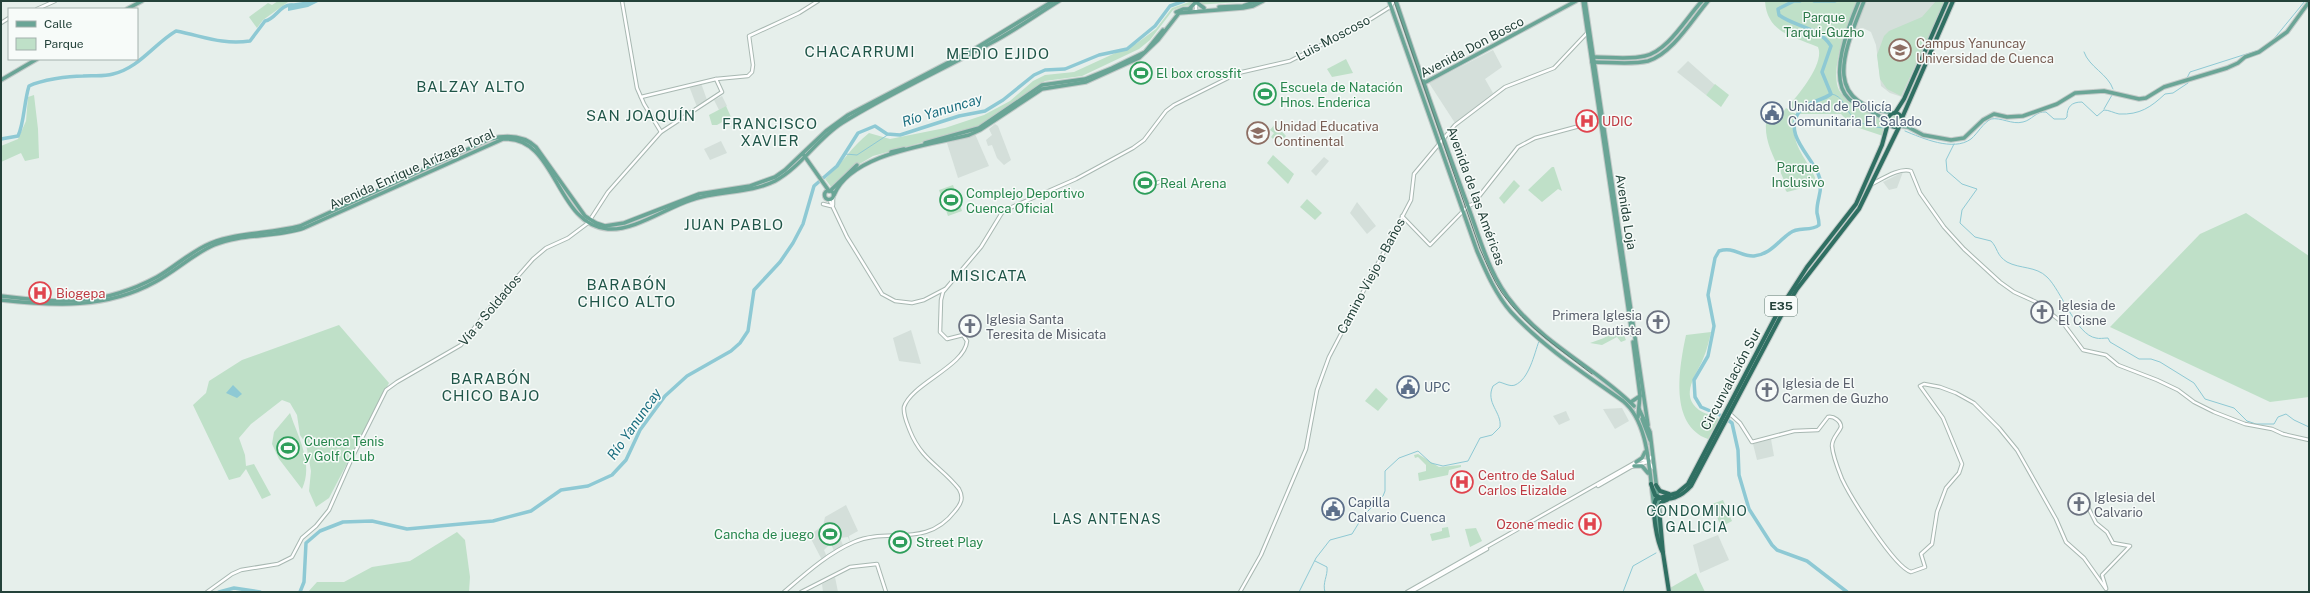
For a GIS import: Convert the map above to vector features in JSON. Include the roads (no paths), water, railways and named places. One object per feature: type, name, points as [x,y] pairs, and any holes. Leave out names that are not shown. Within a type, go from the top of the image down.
[{"type":"highway","name":"Circunvalación Sur","points":[[1727,413],[1794,286],[1856,204],[1882,145],[1889,116],[1894,113],[1904,99],[1947,1]]},
{"type":"highway","name":"Circunvalación Sur","points":[[1670,497],[1681,495],[1691,486],[1721,423],[1797,289],[1852,220],[1877,173],[1899,126],[1953,1]]},
{"type":"highway","points":[[1894,113],[1900,115],[1902,119]]},
{"type":"highway","points":[[1888,123],[1893,127],[1899,126]]},
{"type":"highway","points":[[1654,485],[1670,497]]},
{"type":"highway","points":[[1654,485],[1655,495],[1658,497],[1657,508]]},
{"type":"highway","points":[[1658,497],[1670,497]]},
{"type":"highway","name":"E35","points":[[1657,508],[1662,502],[1670,497]]},
{"type":"highway","name":"Avenida de las Américas","points":[[1657,508],[1669,590]]},
{"type":"main road","points":[[129,8],[142,1]]},
{"type":"main road","name":"Avenida Enrique Arízaga Toral","points":[[1,296],[57,302],[79,302],[109,297],[159,276],[209,244],[228,238],[277,232],[300,226],[466,153],[503,139],[514,139],[530,146],[538,153],[573,208],[589,222],[609,229],[623,228],[691,200],[768,184],[784,176],[798,163],[803,155],[826,131],[859,109],[976,48],[1053,1]]},
{"type":"main road","name":"Avenida Enrique Arízaga Toral","points":[[589,222],[605,226],[617,225],[699,194],[758,184],[780,174],[838,126],[864,109],[993,42],[1058,1]]},
{"type":"main road","points":[[1257,1],[1243,6],[1204,8],[1196,10],[1179,13],[1146,54],[1114,71],[1086,82],[1042,89],[991,124],[969,135],[872,160],[856,169],[839,186],[829,200],[826,197],[828,191],[850,170],[872,158],[974,130],[1042,85],[1085,79],[1138,56],[1145,52],[1174,14],[1183,9],[1196,10],[1243,8],[1253,6],[1263,1]]},
{"type":"main road","name":"Avenida de las Américas","points":[[1389,1],[1477,251],[1500,296],[1511,311],[1537,337],[1633,407],[1604,381]]},
{"type":"main road","name":"Avenida de las Américas","points":[[1395,1],[1482,246],[1503,290],[1514,305],[1539,332],[1632,402],[1638,409],[1648,425],[1652,442],[1654,485],[1657,508]]},
{"type":"main road","name":"Avenida Don Bosco","points":[[1420,87],[1576,1]]},
{"type":"main road","name":"Avenida Loja","points":[[1584,1],[1640,395],[1638,409],[1640,419]]},
{"type":"main road","points":[[1592,57],[1635,57],[1657,52],[1669,42],[1702,1]]},
{"type":"main road","points":[[1593,62],[1642,62],[1660,55],[1672,45],[1708,1]]},
{"type":"main road","points":[[1859,1],[1852,18],[1841,62],[1838,83],[1843,93],[1851,101],[1888,123]]},
{"type":"main road","points":[[1864,1],[1855,23],[1843,69],[1844,84],[1854,99],[1883,111],[1894,113]]},
{"type":"main road","points":[[1189,9],[1196,2],[1204,8]]},
{"type":"main road","points":[[1899,126],[1908,127],[1923,134],[1951,140],[1964,138],[1983,120],[1994,114],[2007,117],[2023,116],[2057,104],[2076,93],[2104,90],[2139,99],[2146,98],[2164,88],[2227,68],[2238,63],[2245,57],[2259,52],[2287,32],[2309,2]]},
{"type":"main road","points":[[1,80],[35,60]]},
{"type":"main road","points":[[1902,119],[1908,127]]},
{"type":"main road","name":"Avenida Loja","points":[[1601,120],[1648,425]]},
{"type":"main road","points":[[810,150],[810,162]]},
{"type":"main road","name":"Avenida Enrique Arízaga Toral","points":[[1,300],[52,306],[80,305],[110,300],[154,283],[214,245],[237,239],[286,234],[304,228],[466,153]]},
{"type":"main road","points":[[803,155],[810,162],[817,176],[833,196]]},
{"type":"main road","points":[[798,163],[810,162]]},
{"type":"main road","name":"Avenida de las Américas","points":[[1590,376],[1630,406],[1640,419],[1648,461],[1649,476],[1654,485]]},
{"type":"main road","points":[[1632,402],[1638,399],[1640,395]]},
{"type":"main road","points":[[1640,419],[1652,442]]},
{"type":"main road","points":[[1635,464],[1642,458],[1645,449]]},
{"type":"main road","points":[[1635,464],[1642,466],[1649,476]]},
{"type":"street","points":[[39,8],[54,1]]},
{"type":"street","points":[[622,1],[636,84],[641,97],[661,132]]},
{"type":"street","points":[[641,97],[716,79],[746,76],[751,73],[754,65],[749,36],[799,13],[818,1]]},
{"type":"street","name":"Luis Moscoso","points":[[945,288],[981,247],[1003,211],[1076,179],[1133,148],[1144,140],[1166,111],[1174,105],[1238,72],[1290,61],[1390,7],[1395,1]]},
{"type":"street","points":[[1196,2],[1196,10]]},
{"type":"street","name":"Camino Viejo a Baños","points":[[1240,592],[1261,556],[1306,449],[1317,390],[1329,357],[1405,211],[1412,194],[1413,175],[1443,137],[1469,113],[1505,87],[1554,68],[1589,32]]},
{"type":"street","points":[[589,222],[612,186],[661,132],[722,92],[716,79]]},
{"type":"street","points":[[1402,216],[1430,245],[1464,212],[1468,206],[1473,204],[1518,147],[1535,138],[1601,120]]},
{"type":"street","points":[[1871,184],[1907,170],[1911,171],[1920,193],[1944,227],[1964,249],[2004,286],[2036,302],[2063,323],[2083,350],[2106,355],[2118,365],[2158,380],[2178,390],[2194,402],[2214,412],[2245,424],[2272,429],[2283,434],[2309,440]]},
{"type":"street","points":[[1877,173],[1876,177],[1882,180]]},
{"type":"street","points":[[1149,186],[1162,181]]},
{"type":"street","points":[[833,196],[833,208]]},
{"type":"street","points":[[829,200],[847,237],[882,294],[895,301],[912,303],[924,300],[945,288]]},
{"type":"street","points":[[823,204],[828,204],[833,208]]},
{"type":"street","name":"Vía a Soldados","points":[[207,592],[232,574],[241,570],[278,564],[292,557],[302,538],[316,526],[329,510],[352,458],[386,390],[397,382],[455,351],[468,339],[488,310],[532,259],[546,248],[568,238],[589,222]]},
{"type":"street","points":[[784,592],[846,546],[865,538],[909,536],[926,532],[949,518],[960,504],[962,496],[959,489],[921,452],[907,424],[904,405],[918,390],[947,367],[962,352],[966,344],[963,335],[947,339],[942,334],[940,329],[941,297],[945,288]]},
{"type":"street","points":[[937,293],[941,297]]},
{"type":"street","points":[[1727,413],[1740,423],[1752,442],[1794,431],[1818,430],[1828,416],[1831,416],[1839,421],[1842,427],[1833,440],[1832,446],[1842,479],[1882,542],[1908,571],[1919,570],[1925,567],[1921,554],[1932,544],[1937,512],[1946,488],[1960,471],[1962,464],[1946,423],[1922,390],[1921,385],[1940,387],[1974,403],[2012,442],[2056,519],[2066,542],[2084,558],[2106,589],[2102,575],[2130,546],[2113,543],[2107,532],[2096,523],[2087,505]]},
{"type":"street","points":[[1407,592],[1635,464],[1648,461],[1653,452]]},
{"type":"street","points":[[1648,461],[1654,471]]},
{"type":"street","points":[[1411,592],[1635,464]]},
{"type":"street","points":[[801,592],[850,567],[877,564],[886,592]]},
{"type":"water","points":[[320,1],[308,7],[288,11],[288,4]]},
{"type":"water","points":[[233,385],[242,394],[237,398],[226,393]]},
{"type":"waterway","name":"Río Yanuncay","points":[[300,592],[304,582],[306,543],[320,531],[343,522],[372,521],[407,529],[493,521],[531,511],[561,490],[588,486],[612,475],[626,460],[640,430],[665,396],[687,376],[731,351],[740,343],[748,331],[754,290],[780,262],[793,243],[803,224],[814,186],[837,166],[858,133],[875,126],[887,134],[900,135],[959,116],[985,111],[1003,100],[1034,75],[1045,70],[1065,69],[1099,55],[1127,49],[1155,26],[1170,6],[1184,1]]},
{"type":"waterway","points":[[1800,1],[1794,1],[1778,9],[1779,15],[1820,35],[1831,46],[1822,72],[1831,94],[1802,108],[1795,121],[1794,130],[1801,147],[1817,171],[1820,179],[1821,188],[1817,209],[1819,225],[1812,228],[1793,231],[1785,236],[1774,247],[1760,255],[1749,256],[1729,250],[1719,251],[1715,258],[1708,295],[1714,326],[1708,356],[1694,380],[1695,397],[1701,407],[1722,416],[1732,423],[1738,450],[1739,475],[1749,509],[1772,545],[1777,550],[1807,561],[1847,592]]},
{"type":"waterway","points":[[1814,1],[1835,1]]},
{"type":"waterway","points":[[2273,40],[2305,1]]},
{"type":"waterway","points":[[1,139],[18,136],[22,125],[29,86],[55,79],[77,76],[106,75],[122,71],[131,67],[176,31],[221,41],[250,41],[265,21],[272,18],[284,7],[292,5]]},
{"type":"waterway","points":[[2187,78],[2190,72],[2259,50]]},
{"type":"waterway","points":[[2084,52],[2086,57],[2107,79],[2113,89]]},
{"type":"waterway","points":[[1905,131],[1929,140],[1947,144],[1964,143],[1971,139],[1985,123],[1991,119],[2019,123],[2043,112],[2046,112],[2054,119],[2065,119],[2070,106],[2072,104],[2082,102],[2097,116],[2104,110],[2119,114],[2139,112],[2155,103],[2165,94],[2173,93],[2188,83]]},
{"type":"waterway","points":[[1831,94],[1838,97],[1859,122],[1884,128]]},
{"type":"waterway","points":[[2104,109],[2112,95]]},
{"type":"waterway","name":"Río Yanuncay","points":[[845,154],[857,155],[889,134]]},
{"type":"waterway","points":[[1954,144],[1946,160],[1947,171],[1962,184],[1977,189],[1962,210],[1960,223],[1975,237],[1991,241],[2001,257],[2007,262],[2043,273],[2052,283],[2075,321],[2089,335],[2097,338],[2108,338],[2110,342],[2139,359],[2151,359],[2160,362],[2194,383],[2205,399],[2234,408],[2247,421],[2256,424],[2274,424],[2278,417],[2286,414],[2294,420],[2309,427]]},
{"type":"waterway","points":[[1299,592],[1316,558],[1330,540],[1352,534],[1363,516],[1383,496],[1385,491],[1385,471],[1399,458],[1418,451],[1431,463],[1443,466],[1468,461],[1480,438],[1492,435],[1500,427],[1499,417],[1491,397],[1493,386],[1499,382],[1511,386],[1520,382],[1524,378],[1530,366],[1539,341]]},
{"type":"waterway","points":[[1623,592],[1633,566],[1656,553]]},
{"type":"waterway","points":[[1315,561],[1327,567],[1324,586],[1325,592]]},
{"type":"waterway","name":"Río Yanuncay","points":[[219,592],[234,588],[260,592]]},
{"type":"tunnel","points":[[1634,406],[1642,421]]},
{"type":"tunnel","points":[[1640,420],[1645,433]]},
{"type":"tunnel","points":[[1645,431],[1654,482]]},
{"type":"tram line","points":[[1394,1],[1480,249],[1490,272],[1511,305],[1533,327],[1592,374]]},
{"type":"place","name":"Campus Yanuncay Universidad de Cuenca","points":[[1900,50]]},
{"type":"place","name":"El box crossfit","points":[[1141,73]]},
{"type":"place","name":"Escuela de Natación Hnos. Enderica","points":[[1265,94]]},
{"type":"place","name":"Unidad de Policía Comunitaria El Salado","points":[[1772,113]]},
{"type":"place","name":"UDIC","points":[[1587,121]]},
{"type":"place","name":"Unidad Educativa Continental","points":[[1258,133]]},
{"type":"place","name":"Real Arena","points":[[1145,183]]},
{"type":"place","name":"Complejo Deportivo Cuenca Oficial","points":[[951,200]]},
{"type":"place","name":"Biogepa","points":[[40,293]]},
{"type":"place","name":"Iglesia de El Cisne","points":[[2042,312]]},
{"type":"place","name":"Primera Iglesia Bautista","points":[[1658,322]]},
{"type":"place","name":"Iglesia Santa Teresita de Misicata","points":[[970,326]]},
{"type":"place","name":"UPC","points":[[1408,387]]},
{"type":"place","name":"Iglesia de El Carmen de Guzho","points":[[1767,390]]},
{"type":"place","name":"Cuenca Tenis y Golf CLub","points":[[288,448]]},
{"type":"place","name":"Centro de Salud Carlos Elizalde","points":[[1462,482]]},
{"type":"place","name":"Iglesia del Calvario","points":[[2079,504]]},
{"type":"place","name":"Capilla Calvario Cuenca","points":[[1333,509]]},
{"type":"place","name":"Ozone medic","points":[[1590,524]]},
{"type":"place","name":"Cancha de juego","points":[[830,534]]},
{"type":"place","name":"Street Play","points":[[900,542]]},
{"type":"district","name":"CHACARRUMI","points":[[860,51]]},
{"type":"district","name":"MEDIO EJIDO","points":[[998,53]]},
{"type":"district","name":"BALZAY ALTO","points":[[471,86]]},
{"type":"district","name":"SAN JOAQUÍN","points":[[641,115]]},
{"type":"district","name":"FRANCISCO XAVIER","points":[[770,132]]},
{"type":"district","name":"JUAN PABLO","points":[[734,224]]},
{"type":"district","name":"MISICATA","points":[[989,275]]},
{"type":"district","name":"BARABÓN CHICO ALTO","points":[[627,292]]},
{"type":"district","name":"BARABÓN CHICO BAJO","points":[[491,386]]},
{"type":"district","name":"LAS ANTENAS","points":[[1107,519]]},
{"type":"district","name":"CONDOMINIO GALICIA","points":[[1697,520]]},
{"type":"park label","name":"Parque Tarqui-Guzho","points":[[1824,24]]},
{"type":"park label","name":"Parque Inclusivo","points":[[1798,174]]}]
